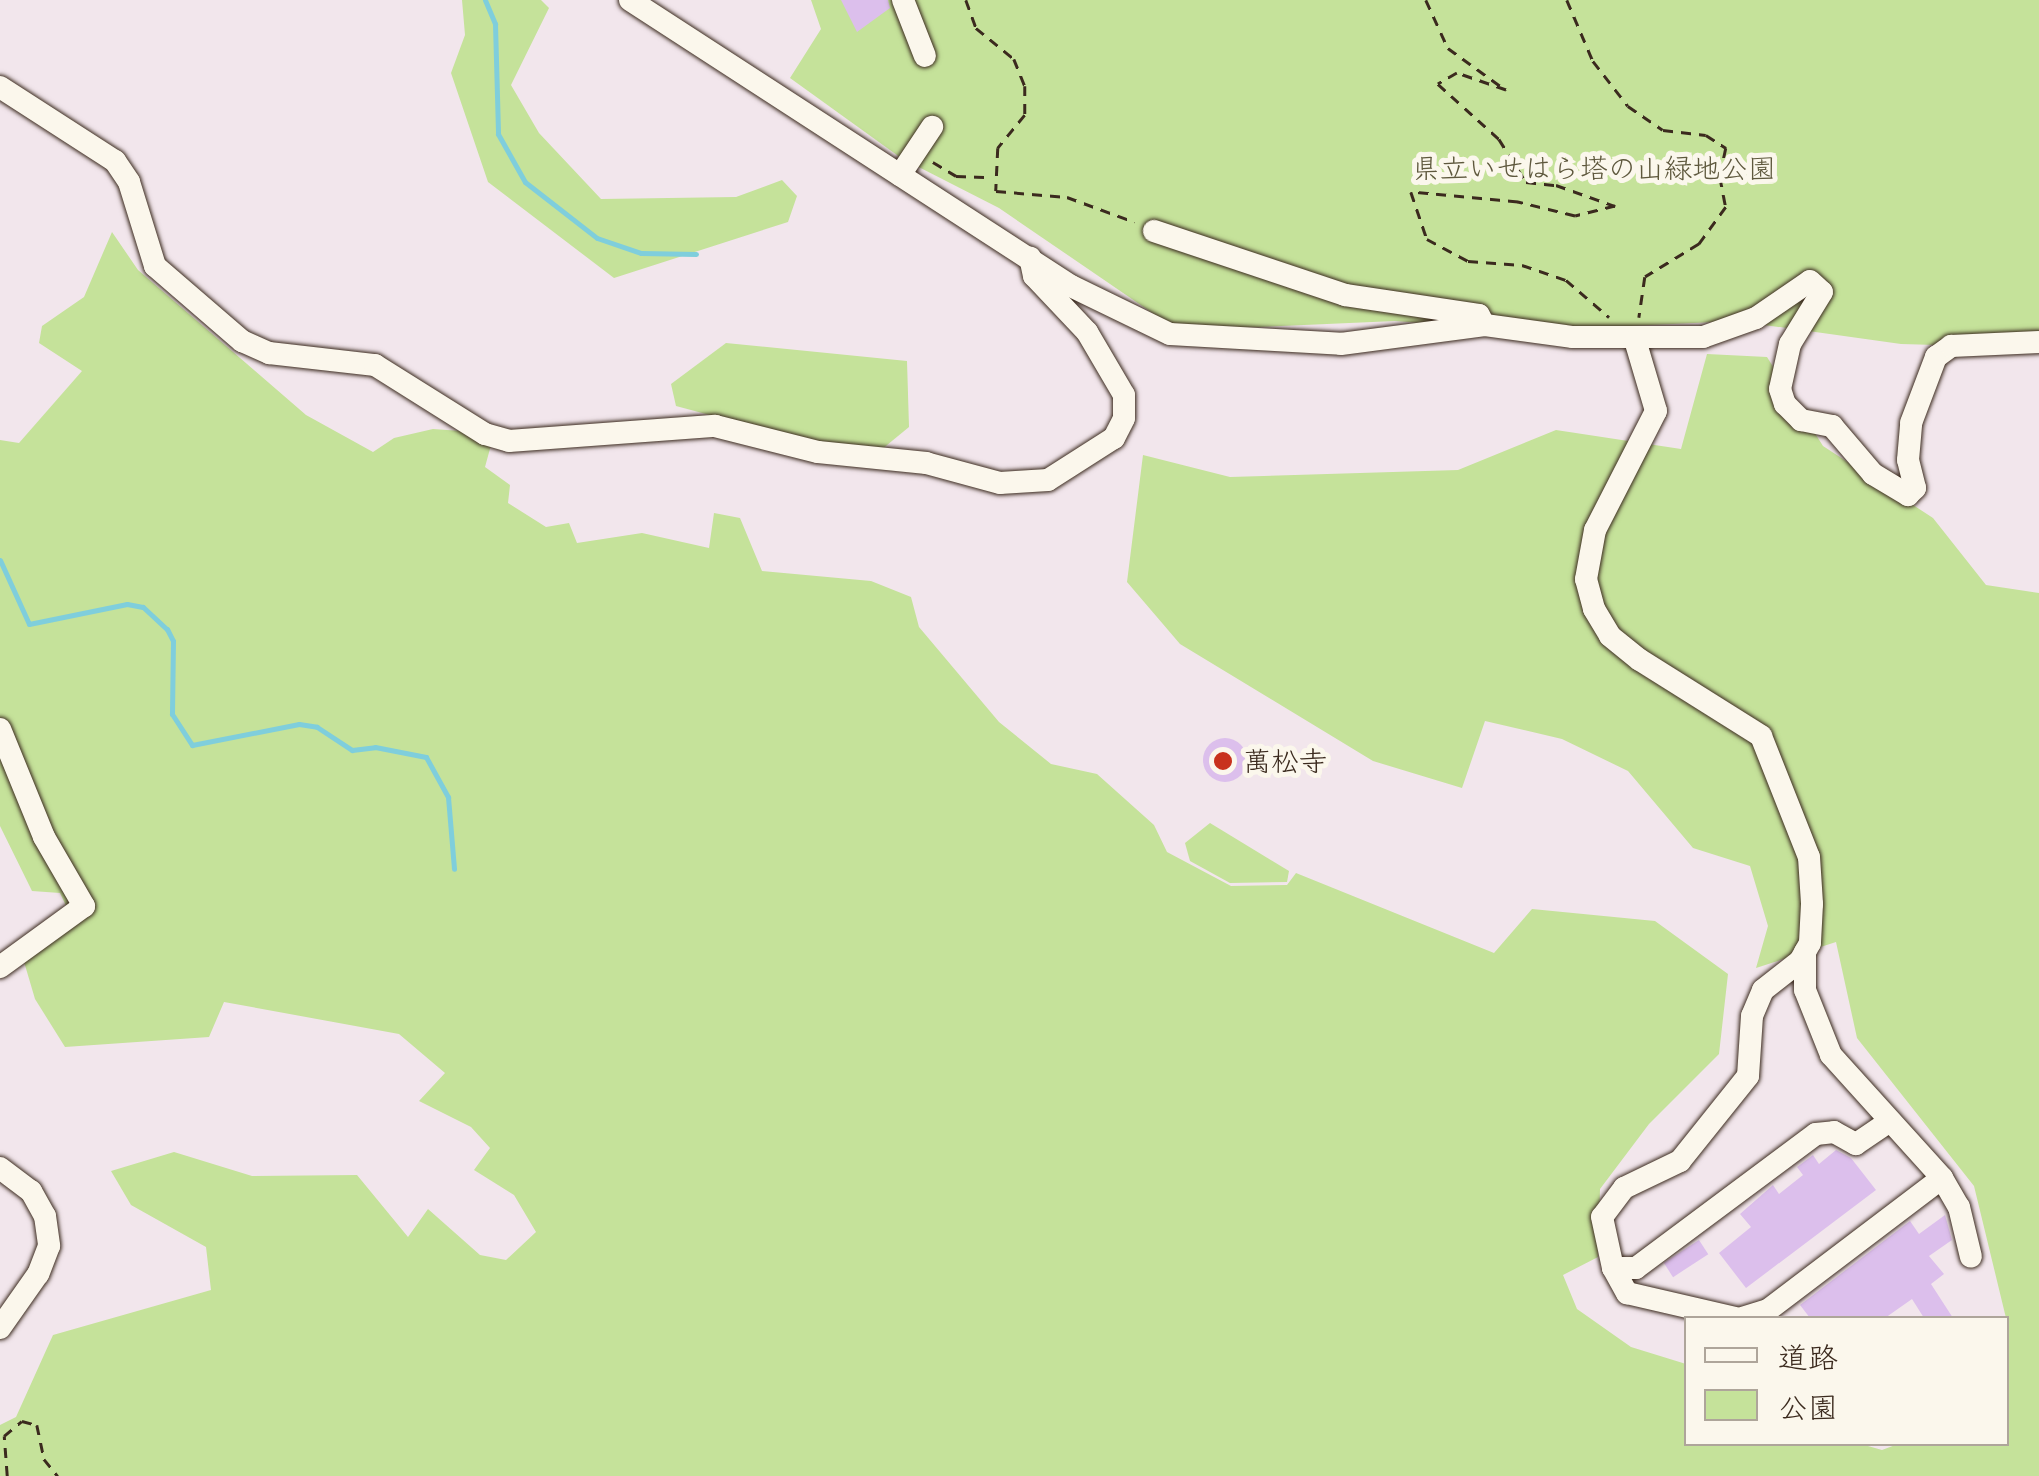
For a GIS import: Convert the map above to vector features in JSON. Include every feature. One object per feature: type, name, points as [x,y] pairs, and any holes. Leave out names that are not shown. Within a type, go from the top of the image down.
[{"type":"street","points":[[630,0],[1139,324],[1207,341],[1341,344],[1484,326],[1636,340],[1703,337],[1756,318],[1810,281],[1818,284],[1819,302],[1790,344],[1782,369],[1784,404],[1801,420],[1832,426],[1872,474],[1908,495],[1915,488],[1908,460],[1911,423],[1936,357],[1951,346],[2039,342]]},
{"type":"street","points":[[902,0],[925,56]]},
{"type":"street","points":[[0,87],[114,161],[129,182],[155,266],[242,341],[270,353],[375,365],[485,434],[509,440],[715,426],[818,452],[926,464],[1000,483],[1048,480],[1105,448],[1121,428],[1125,407],[1119,383],[1088,332],[1034,276],[1030,257]]},
{"type":"street","points":[[900,175],[932,127]]},
{"type":"street","points":[[1154,230],[1345,295],[1479,314],[1484,326]]},
{"type":"street","points":[[1636,340],[1656,411],[1595,530],[1586,579],[1594,610],[1610,636],[1640,660],[1761,736],[1810,857],[1806,990],[1831,1055],[1942,1178],[1960,1207],[1971,1257]]},
{"type":"street","points":[[0,729],[44,837],[84,906],[0,967]]},
{"type":"street","points":[[1729,1316],[1627,1293],[1624,1268],[1602,1217],[1612,1200],[1680,1160],[1737,1091],[1752,1060],[1752,1016],[1762,990],[1805,952]]},
{"type":"street","points":[[1624,1268],[1816,1134],[1834,1132],[1856,1144],[1890,1121]]},
{"type":"street","points":[[0,1168],[31,1191],[44,1216],[49,1246],[38,1274],[0,1328]]},
{"type":"street","points":[[1746,1316],[1768,1310],[1942,1178]]},
{"type":"path","points":[[966,0],[976,28],[1014,60],[1025,86],[1026,115],[998,148],[992,177],[996,191],[1067,197],[1154,230]]},
{"type":"path","points":[[1426,0],[1448,48],[1506,90],[1457,73],[1438,84],[1499,138],[1526,182],[1556,185],[1614,206],[1574,216],[1518,202],[1410,192],[1427,239],[1468,261],[1522,265],[1566,280],[1636,340]]},
{"type":"path","points":[[1567,0],[1593,61],[1628,106],[1663,130],[1706,135],[1726,148],[1720,177],[1726,207],[1699,244],[1645,277],[1636,340]]},
{"type":"path","points":[[930,160],[956,176],[992,177]]},
{"type":"path","points":[[7,1476],[4,1436],[22,1421],[36,1425],[44,1459],[58,1476]]},
{"type":"green space","points":[[462,0],[541,0],[549,8],[511,85],[539,133],[601,199],[736,197],[782,180],[797,196],[788,222],[614,278],[488,182],[451,73],[465,35]]},
{"type":"green space","name":"県立いせはら塔の山緑地公園","points":[[811,0],[2039,0],[2039,348],[1901,344],[1736,321],[1525,331],[1395,321],[1237,328],[1167,323],[999,208],[901,158],[790,78],[821,29]]},
{"type":"green space","points":[[112,232],[138,270],[306,415],[373,452],[394,438],[433,429],[461,431],[491,445],[485,467],[510,485],[508,503],[546,527],[569,523],[577,543],[642,533],[709,548],[714,513],[740,518],[762,571],[871,581],[911,597],[919,627],[999,722],[1051,764],[1097,774],[1154,825],[1167,852],[1231,886],[1287,885],[1296,873],[1494,953],[1532,909],[1655,921],[1728,974],[1719,1054],[1649,1124],[1600,1189],[1598,1257],[1563,1275],[1577,1309],[1631,1347],[1684,1363],[1684,1446],[1868,1446],[1882,1450],[1893,1446],[2009,1446],[2009,1316],[2006,1316],[1974,1186],[1857,1038],[1836,942],[1756,968],[1768,926],[1750,866],[1693,848],[1628,771],[1562,739],[1485,721],[1462,788],[1373,761],[1180,644],[1127,582],[1143,455],[1230,477],[1458,470],[1556,430],[1681,449],[1707,354],[1767,357],[1823,446],[1933,518],[1986,585],[2039,593],[2039,1476],[0,1476],[0,1425],[16,1417],[53,1335],[211,1290],[206,1247],[131,1205],[111,1171],[174,1152],[252,1176],[357,1175],[408,1237],[428,1209],[480,1255],[506,1260],[536,1232],[514,1195],[474,1170],[490,1148],[471,1127],[419,1101],[445,1073],[399,1034],[224,1002],[209,1037],[65,1047],[35,999],[22,955],[71,916],[60,893],[32,891],[0,826],[0,440],[19,443],[82,371],[39,343],[42,326],[84,297]]},
{"type":"green space","points":[[726,343],[907,361],[909,427],[881,450],[829,447],[676,406],[671,384]]},
{"type":"green space","points":[[1210,823],[1289,871],[1287,882],[1230,883],[1190,861],[1185,843]]},
{"type":"building","points":[[841,0],[888,0],[890,8],[857,32]]},
{"type":"building","points":[[1225,738],[1241,744],[1247,760],[1241,776],[1225,782],[1209,776],[1203,760],[1209,744]]},
{"type":"building","points":[[1836,1150],[1851,1158],[1876,1190],[1746,1288],[1719,1253],[1751,1227],[1740,1214],[1773,1185],[1779,1194],[1803,1175],[1797,1167],[1813,1155],[1819,1164]]},
{"type":"building","points":[[1945,1215],[1952,1240],[1929,1256],[1944,1274],[1931,1284],[1952,1316],[1923,1316],[1912,1299],[1888,1316],[1808,1316],[1800,1305],[1910,1221],[1919,1234]]},
{"type":"building","points":[[1699,1240],[1708,1254],[1673,1277],[1664,1263]]},
{"type":"waterway","points":[[485,0],[495,24],[498,134],[525,182],[597,238],[641,253],[696,254]]},
{"type":"waterway","points":[[0,560],[29,624],[127,604],[143,607],[167,629],[173,641],[172,714],[192,745],[299,724],[317,727],[352,750],[375,747],[426,757],[448,797],[454,869]]},
{"type":"place","name":"萬松寺","points":[[1223,761]]}]
